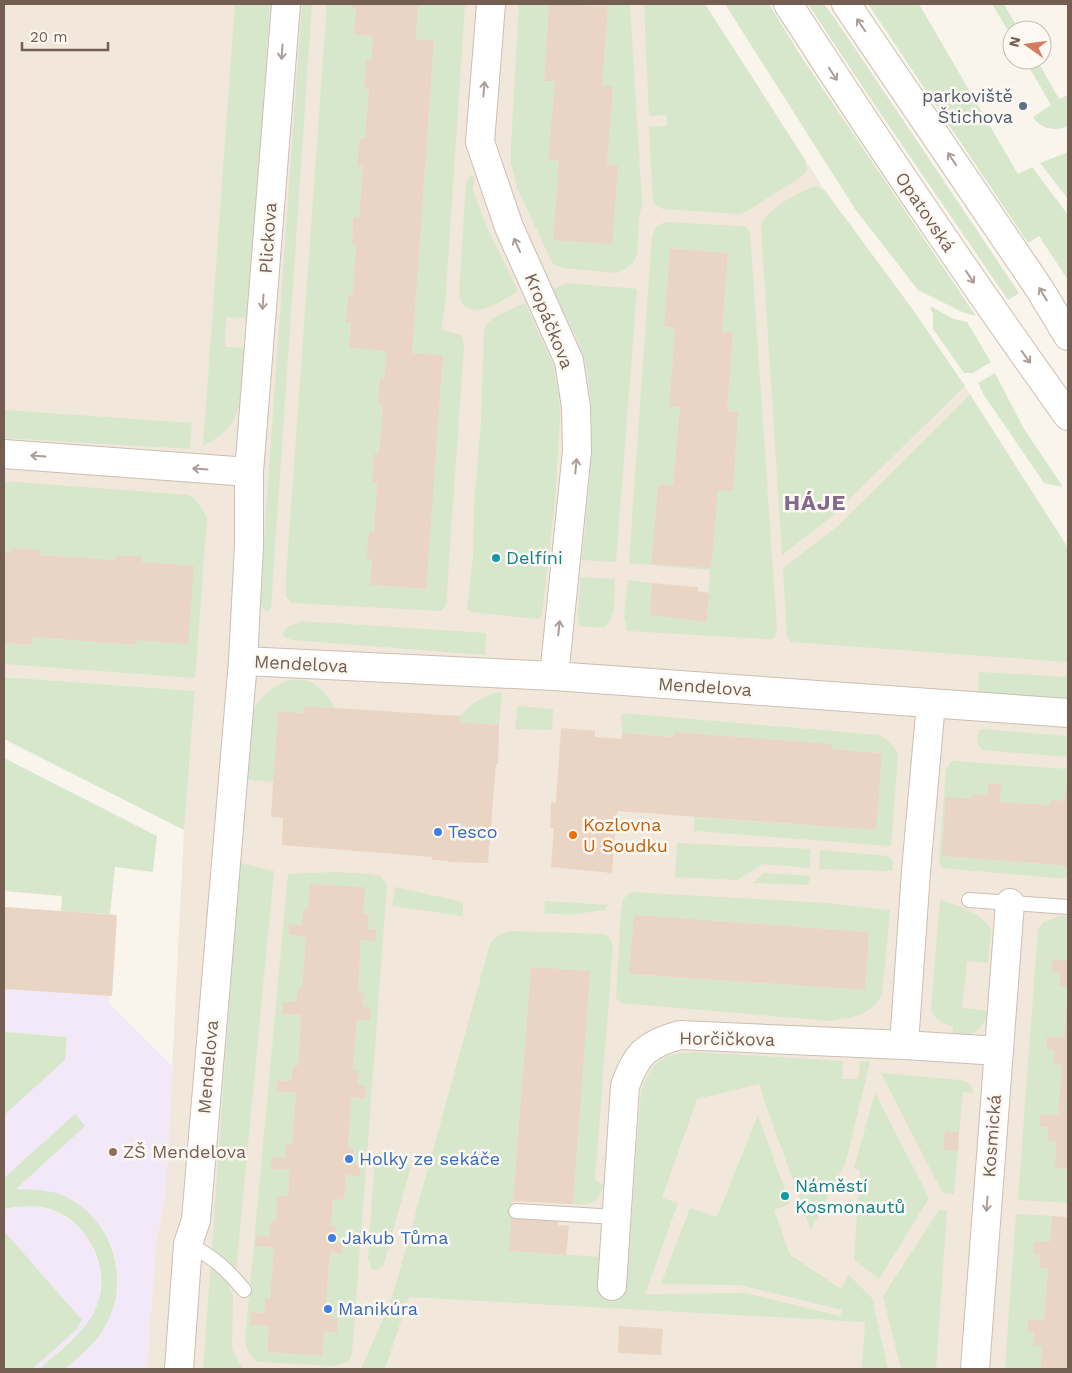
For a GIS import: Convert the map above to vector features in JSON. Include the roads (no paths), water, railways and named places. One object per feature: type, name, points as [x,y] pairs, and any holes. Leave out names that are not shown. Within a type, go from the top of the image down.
[{"type":"street","name":"Plickova","points":[[243,661],[249,472],[286,4]]},
{"type":"street","name":"Kropáčkova","points":[[491,4],[480,142],[509,226],[569,362],[576,407],[577,451],[554,676]]},
{"type":"street","name":"Opatovská","points":[[788,4],[976,287],[1068,416]]},
{"type":"street","points":[[846,4],[1039,288],[1068,336]]},
{"type":"street","points":[[4,454],[249,472]]},
{"type":"street","name":"Mendelova","points":[[179,1369],[188,1244],[196,1220],[243,661],[554,676],[1068,713]]},
{"type":"street","points":[[904,1045],[916,871],[931,703]]},
{"type":"street","name":"Kosmická","points":[[975,1369],[1010,903]]},
{"type":"street","name":"Horčičkova","points":[[612,1286],[625,1086],[630,1072],[642,1053],[661,1040],[680,1035],[999,1051]]},
{"type":"lane","points":[[969,900],[1068,907]]},
{"type":"lane","points":[[516,1211],[616,1218]]},
{"type":"lane","points":[[188,1244],[208,1254],[222,1265],[244,1290]]},
{"type":"place","name":"parkoviště Štichova","points":[[1023,106]]},
{"type":"place","name":"Delfíni","points":[[496,558]]},
{"type":"place","name":"Tesco","points":[[438,832]]},
{"type":"place","name":"Kozlovna U Soudku","points":[[573,835]]},
{"type":"place","name":"ZŠ Mendelova","points":[[113,1152]]},
{"type":"place","name":"Holky ze sekáče","points":[[349,1159]]},
{"type":"place","name":"Náměstí Kosmonautů","points":[[785,1196]]},
{"type":"place","name":"Jakub Tůma","points":[[332,1238]]},
{"type":"place","name":"Manikúra","points":[[328,1309]]},
{"type":"district","name":"HÁJE","points":[[815,502]]}]
